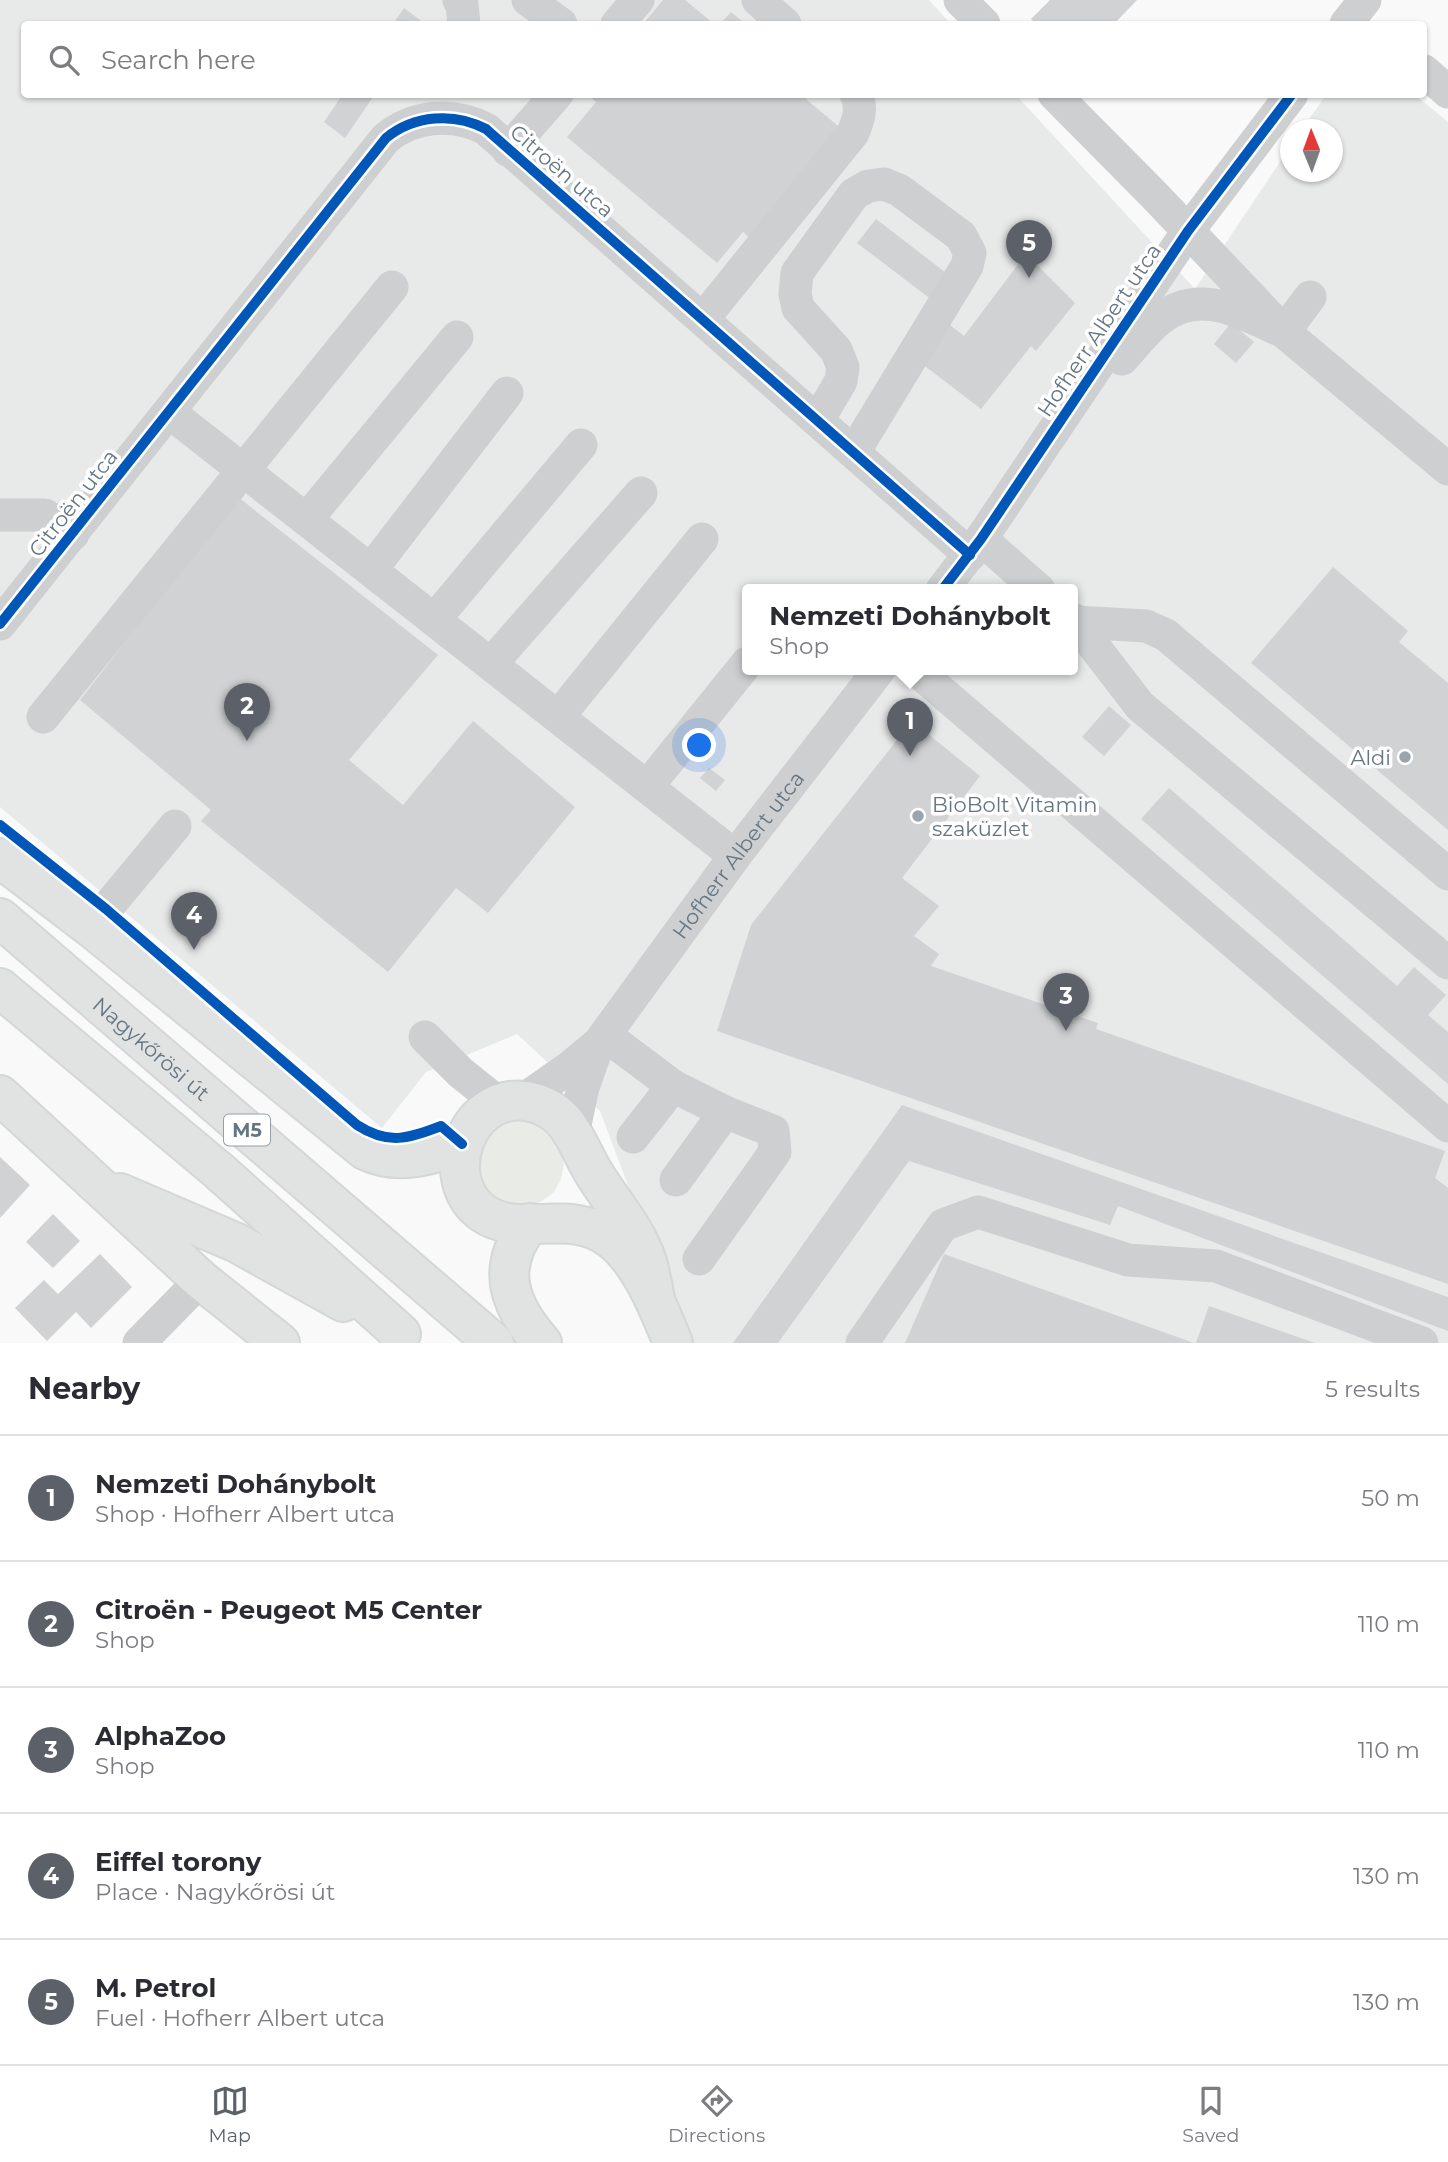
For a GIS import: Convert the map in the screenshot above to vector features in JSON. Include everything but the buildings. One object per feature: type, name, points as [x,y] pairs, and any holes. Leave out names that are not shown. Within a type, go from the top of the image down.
[{"type":"main road","points":[[0,858],[93,929],[365,1150],[390,1158],[415,1159],[462,1144]]},
{"type":"main road","name":"Nagykőrösi út","points":[[0,918],[494,1343]]},
{"type":"main road","name":"M5","points":[[0,988],[219,1171],[406,1338]]},
{"type":"main road","points":[[0,1095],[201,1280],[280,1343]]},
{"type":"main road","points":[[656,1303],[646,1261],[634,1232],[576,1141],[552,1111],[538,1103],[511,1102],[486,1112],[472,1125],[462,1144],[458,1163],[461,1182],[470,1199],[483,1213],[499,1221],[518,1224],[571,1223],[589,1227],[611,1239],[635,1266],[656,1303],[673,1343]]},
{"type":"main road","points":[[542,1343],[519,1313],[512,1298],[509,1283],[510,1264],[515,1247],[534,1223],[559,1210],[574,1191],[579,1177],[576,1141]]},
{"type":"main road","points":[[93,1181],[237,1243],[406,1338]]},
{"type":"street","points":[[459,0],[464,21]]},
{"type":"street","points":[[528,0],[557,21]]},
{"type":"street","points":[[620,21],[638,0]]},
{"type":"street","points":[[758,0],[782,21]]},
{"type":"street","points":[[960,0],[981,21]]},
{"type":"street","points":[[1427,74],[1448,92]]},
{"type":"street","points":[[508,150],[554,98]]},
{"type":"street","points":[[703,319],[853,133],[859,118],[858,98]]},
{"type":"street","points":[[1058,98],[1284,332],[1448,469]]},
{"type":"street","name":"Hofherr Albert utca","points":[[947,584],[1188,232],[1289,98]]},
{"type":"street","name":"Citroën utca","points":[[0,624],[386,138],[399,127],[413,121],[432,119],[460,107],[473,122],[486,129],[854,452],[975,547],[1030,584]]},
{"type":"street","points":[[818,421],[841,381],[843,367],[836,350],[797,308],[797,273],[854,194],[868,186],[884,184],[899,190],[961,236],[971,253],[967,267],[854,452]]},
{"type":"street","points":[[43,717],[392,287]]},
{"type":"street","points":[[1284,332],[1310,297]]},
{"type":"street","points":[[1083,388],[1111,371],[1160,319],[1185,307],[1212,304],[1227,306],[1284,332]]},
{"type":"street","points":[[307,519],[457,337]]},
{"type":"street","points":[[371,570],[507,393]]},
{"type":"street","points":[[169,412],[735,856]]},
{"type":"street","points":[[434,620],[580,445]]},
{"type":"street","points":[[491,664],[640,493]]},
{"type":"street","points":[[0,515],[46,515],[73,534]]},
{"type":"street","points":[[558,717],[702,539]]},
{"type":"street","points":[[1078,621],[1146,626],[1166,635],[1448,874]]},
{"type":"street","points":[[1078,626],[1140,706],[1448,963]]},
{"type":"street","points":[[647,787],[742,669]]},
{"type":"street","name":"Hofherr Albert utca","points":[[511,1102],[570,1067],[602,1039],[735,856],[875,675]]},
{"type":"street","points":[[922,675],[1448,1126]]},
{"type":"street","points":[[93,929],[106,909],[175,827]]},
{"type":"street","points":[[425,1037],[461,1073],[511,1102]]},
{"type":"street","points":[[602,1039],[673,1086],[725,1112],[773,1131],[775,1152],[699,1259]]},
{"type":"street","name":"Hofherr Albert utca","points":[[576,1141],[583,1087],[602,1039]]},
{"type":"street","points":[[633,1137],[673,1086]]},
{"type":"street","points":[[676,1180],[725,1112]]},
{"type":"street","points":[[862,1343],[943,1225],[978,1212],[1128,1260],[1216,1266],[1422,1343]]},
{"type":"street","points":[[139,1343],[201,1280]]},
{"type":"shaded area","points":[[0,0],[929,0],[948,21],[21,21],[21,98],[1019,98],[1195,289],[1280,162],[1280,182],[1343,182],[1343,119],[1309,119],[1324,98],[1419,98],[1448,122],[1448,1343],[690,1343],[682,1329],[600,1111],[517,1034],[426,1072],[382,1128],[0,807]]},
{"type":"shaded area","points":[[516,1118],[545,1126],[562,1149],[564,1164],[561,1179],[554,1192],[528,1207],[499,1203],[478,1183],[474,1154],[489,1129]]},
{"type":"cycle path","points":[[947,584],[981,539],[1188,231],[1289,98]]},
{"type":"cycle path","points":[[0,624],[386,138],[409,124],[435,118],[461,120],[486,129],[970,555]]},
{"type":"cycle path","points":[[0,825],[106,909],[357,1125],[388,1138],[408,1137],[441,1126],[462,1144]]},
{"type":"place","name":"M. Petrol","points":[[1029,278]]},
{"type":"place","name":"Citroën - Peugeot M5 Center","points":[[247,741]]},
{"type":"place","name":"Nemzeti Dohánybolt","points":[[910,756]]},
{"type":"place","name":"Aldi","points":[[1405,757]]},
{"type":"place","name":"BioBolt Vitamin szaküzlet","points":[[918,816]]},
{"type":"place","name":"Eiffel torony","points":[[194,950]]},
{"type":"place","name":"AlphaZoo","points":[[1066,1031]]}]
